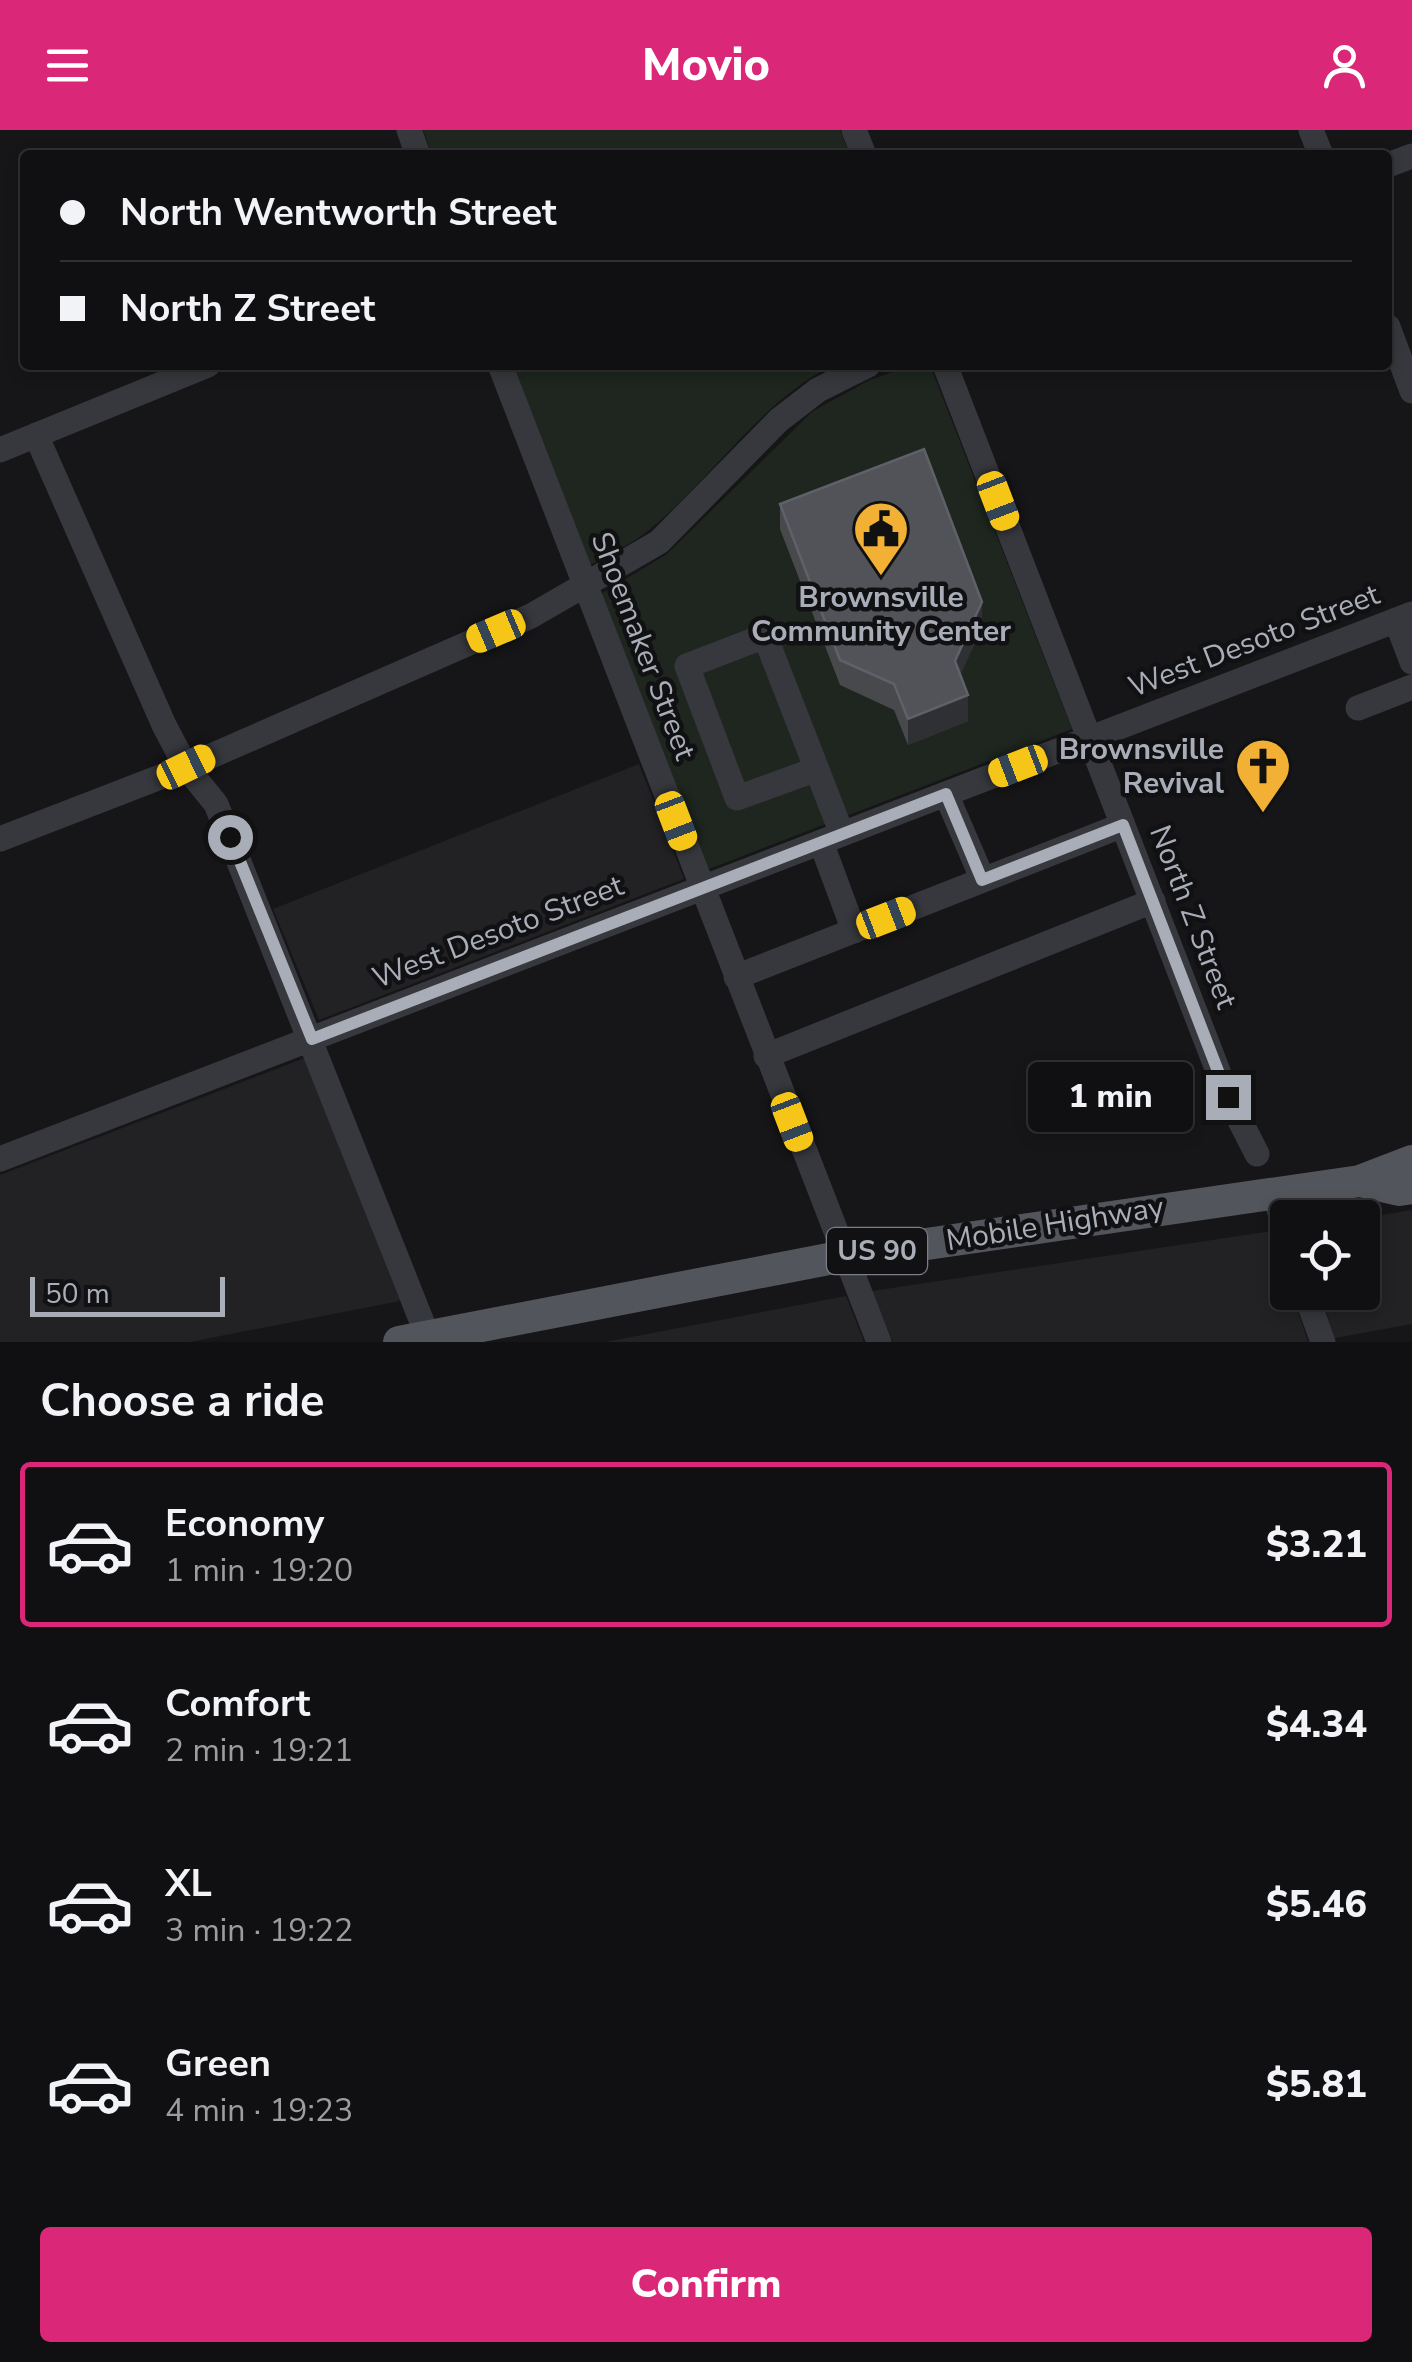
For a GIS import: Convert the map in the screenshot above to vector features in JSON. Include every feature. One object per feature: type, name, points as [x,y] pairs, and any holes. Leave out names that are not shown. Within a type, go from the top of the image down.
[{"type":"main road","name":"Mobile Highway","points":[[419,1340],[844,1256],[1360,1181],[1412,1161]]},
{"type":"main road","name":"Mobile Highway","points":[[1360,1181],[1399,1190],[1412,1188]]},
{"type":"street","points":[[1392,338],[1412,391]]},
{"type":"street","points":[[0,450],[196,370]]},
{"type":"street","name":"Shoemaker Street","points":[[502,370],[879,1342]]},
{"type":"street","points":[[0,838],[186,767],[531,616],[659,542],[804,399],[859,370]]},
{"type":"street","name":"North Z Street","points":[[946,370],[1228,1097],[1257,1154]]},
{"type":"street","points":[[36,435],[186,767],[216,804],[312,1039],[419,1340]]},
{"type":"street","points":[[1404,617],[1412,662]]},
{"type":"street","name":"West Desoto Street","points":[[0,1159],[1404,617]]},
{"type":"street","points":[[816,768],[737,798],[687,666],[766,636],[816,768],[854,931]]},
{"type":"street","points":[[1358,708],[1412,687]]},
{"type":"street","points":[[946,794],[982,880]]},
{"type":"street","points":[[736,978],[1123,825]]},
{"type":"street","points":[[766,1056],[1152,901]]},
{"type":"street","points":[[1273,1191],[1276,1200]]},
{"type":"street","points":[[1312,1310],[1323,1342]]},
{"type":"shaded area","points":[[423,130],[840,130],[848,150],[430,150]]},
{"type":"shaded area","points":[[515,370],[825,370],[782,399],[650,529],[590,565]]},
{"type":"shaded area","points":[[899,370],[932,370],[1072,729],[709,869],[601,594],[667,554],[813,411],[870,380]]},
{"type":"shaded area","points":[[639,764],[684,879],[319,1020],[273,909]]},
{"type":"shaded area","points":[[305,1058],[400,1301],[190,1342],[0,1342],[0,1175]]},
{"type":"shaded area","points":[[1412,1210],[1412,1324],[1335,1338],[1326,1310],[1380,1310],[1380,1215]]},
{"type":"shaded area","points":[[1270,1231],[1270,1310],[1298,1310],[1308,1342],[893,1342],[872,1291]]},
{"type":"shaded area","points":[[846,1296],[864,1342],[605,1342]]},
{"type":"building","name":"Brownsville Community Center","points":[[924,449],[982,602],[955,661],[968,695],[908,719],[894,684],[840,660],[780,504]]},
{"type":"place","name":"Brownsville Community Center","points":[[881,578]]},
{"type":"place","name":"Brownsville Revival","points":[[1263,815]]},
{"type":"route","points":[[230,837],[312,1039],[946,794],[982,880],[1123,825],[1228,1097]]}]
